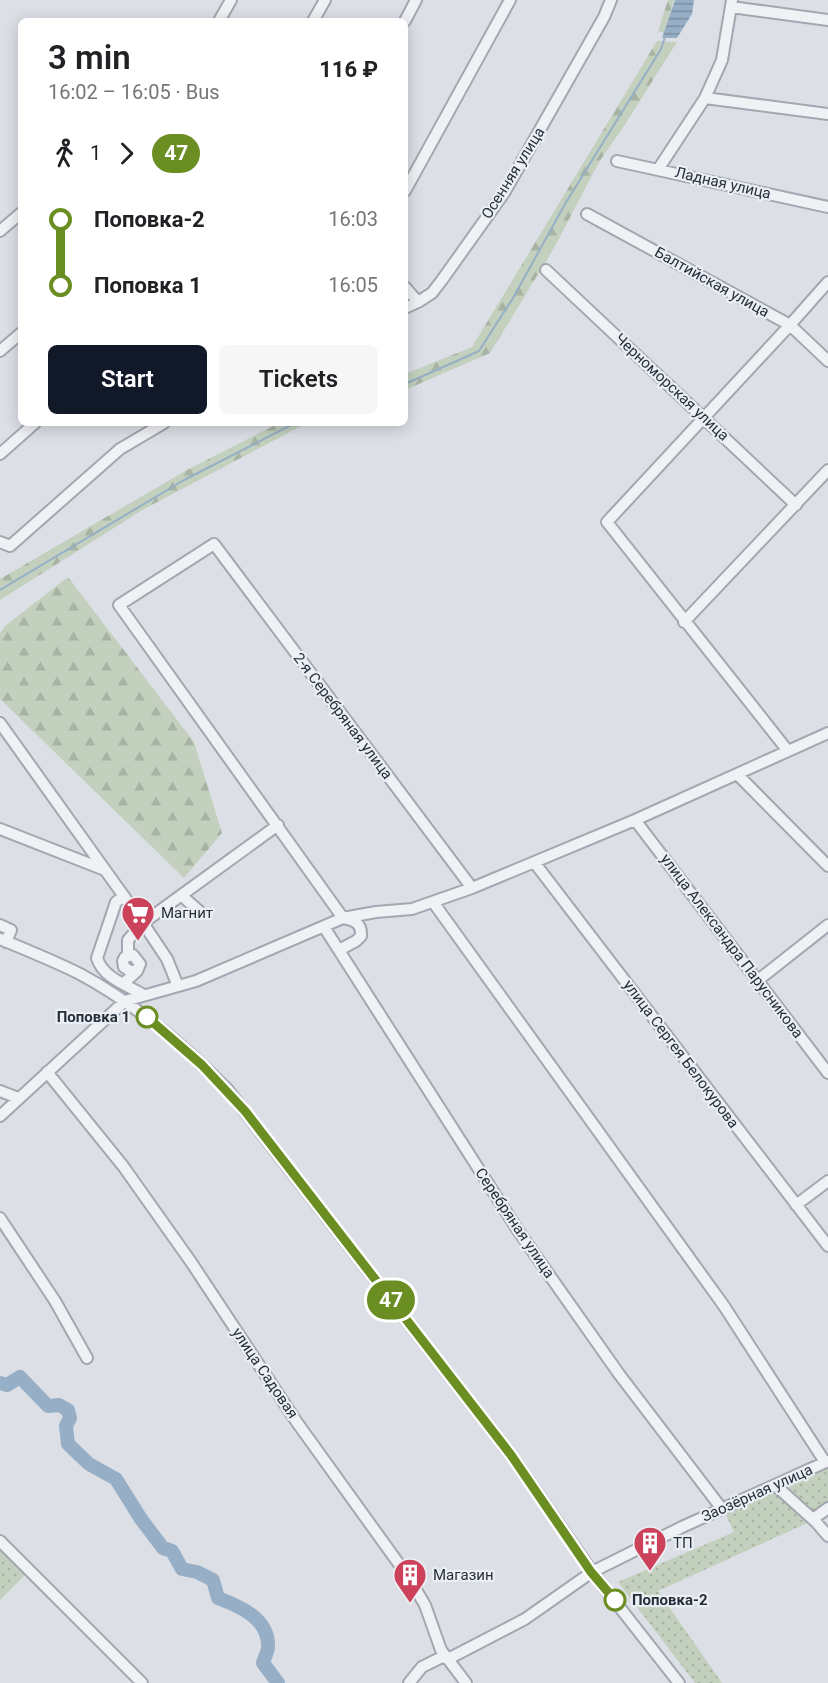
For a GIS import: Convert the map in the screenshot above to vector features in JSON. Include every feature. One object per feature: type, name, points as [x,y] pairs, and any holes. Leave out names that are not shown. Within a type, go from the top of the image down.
[{"type":"street","points":[[221,18],[231,0]]},
{"type":"street","points":[[315,18],[325,0]]},
{"type":"street","points":[[407,18],[416,0]]},
{"type":"street","points":[[408,186],[510,0]]},
{"type":"street","name":"Осенняя улица","points":[[408,307],[432,293],[504,192],[604,17],[611,0]]},
{"type":"street","points":[[659,168],[705,98],[722,60],[731,3],[828,20]]},
{"type":"street","points":[[705,98],[828,114]]},
{"type":"street","name":"Ладная улица","points":[[617,160],[828,207]]},
{"type":"street","name":"Балтийская улица","points":[[587,214],[790,325],[828,361]]},
{"type":"street","points":[[0,231],[18,216]]},
{"type":"street","name":"Черноморская улица","points":[[546,270],[796,505]]},
{"type":"street","points":[[788,751],[607,522],[828,282]]},
{"type":"street","points":[[408,290],[418,302]]},
{"type":"street","points":[[0,351],[18,336]]},
{"type":"street","points":[[0,454],[32,426]]},
{"type":"street","points":[[0,542],[10,546],[120,449],[159,426]]},
{"type":"street","points":[[684,622],[828,470]]},
{"type":"street","name":"2-я Серебряная улица","points":[[278,825],[119,605],[214,544],[472,888]]},
{"type":"street","points":[[0,723],[143,923],[167,959],[178,986]]},
{"type":"street","points":[[0,1116],[125,1001],[196,981],[343,918],[412,909],[472,888],[635,820],[828,734]]},
{"type":"street","points":[[737,774],[828,866]]},
{"type":"street","name":"улица Александра Парусникова","points":[[635,820],[828,1073]]},
{"type":"street","points":[[124,983],[139,967],[139,960],[133,955],[128,955],[128,940],[143,923],[278,825],[343,918],[356,922],[361,928],[361,936],[356,941],[339,950]]},
{"type":"street","points":[[0,829],[105,870]]},
{"type":"street","name":"улица Сергея Белокурова","points":[[534,862],[828,1246]]},
{"type":"street","points":[[181,895],[199,911]]},
{"type":"street","points":[[124,896],[116,902],[97,958],[105,972],[144,995]]},
{"type":"street","points":[[433,902],[724,1306],[826,1461]]},
{"type":"street","points":[[0,925],[11,930],[3,940],[78,973],[125,1001],[202,1065],[245,1111],[511,1455],[591,1572],[679,1683]]},
{"type":"street","points":[[757,981],[828,926]]},
{"type":"street","name":"Серебряная улица","points":[[324,927],[519,1232],[620,1374],[722,1509]]},
{"type":"street","name":"улица Садовая","points":[[47,1072],[123,1166],[191,1262],[296,1421],[409,1578],[425,1605],[441,1650],[466,1683]]},
{"type":"street","points":[[0,1091],[18,1098]]},
{"type":"street","points":[[796,1205],[828,1181]]},
{"type":"street","points":[[0,1218],[55,1301],[87,1358]]},
{"type":"street","name":"Заозёрная улица","points":[[409,1683],[422,1667],[442,1657],[448,1659],[525,1619],[591,1572],[826,1461]]},
{"type":"street","points":[[775,1485],[813,1519],[828,1536]]},
{"type":"street","points":[[813,1519],[828,1508]]},
{"type":"street","points":[[0,1541],[142,1683]]},
{"type":"green space","points":[[668,0],[674,0],[664,33],[658,31]]},
{"type":"green space","points":[[657,41],[677,42],[599,162],[554,248],[490,353],[408,389],[408,373],[472,347]]},
{"type":"green space","points":[[273,426],[301,426],[144,509],[0,600],[0,579],[187,470]]},
{"type":"green space","points":[[68,577],[194,742],[222,833],[184,878],[0,699],[0,633],[5,626]]},
{"type":"green space","points":[[828,1467],[828,1511],[816,1519],[658,1591],[722,1683],[695,1683],[618,1582],[734,1532],[726,1515]]},
{"type":"green space","points":[[0,1546],[27,1573],[0,1600]]},
{"type":"water","points":[[675,0],[694,0],[692,14],[677,38],[662,38]]},
{"type":"waterway","points":[[408,383],[479,351],[513,298],[565,204],[661,49],[665,37]]},
{"type":"waterway","points":[[0,590],[184,480],[289,426]]},
{"type":"waterway","points":[[0,1383],[7,1385],[20,1377],[48,1406],[59,1405],[68,1410],[70,1418],[66,1426],[68,1444],[89,1464],[116,1479],[141,1519],[163,1548],[172,1551],[182,1569],[197,1572],[213,1580],[218,1598],[243,1609],[258,1620],[267,1636],[268,1647],[263,1663],[278,1683]]},
{"type":"bus line","name":"47","points":[[147,1017],[202,1065],[228,1090],[245,1111],[511,1455],[591,1572],[615,1600]]},
{"type":"place","name":"Магнит","points":[[138,942]]},
{"type":"place","name":"Поповка 1","points":[[147,1017]]},
{"type":"place","name":"ТП","points":[[650,1572]]},
{"type":"place","name":"Поповка-2","points":[[615,1600]]},
{"type":"place","name":"Магазин","points":[[410,1604]]}]
